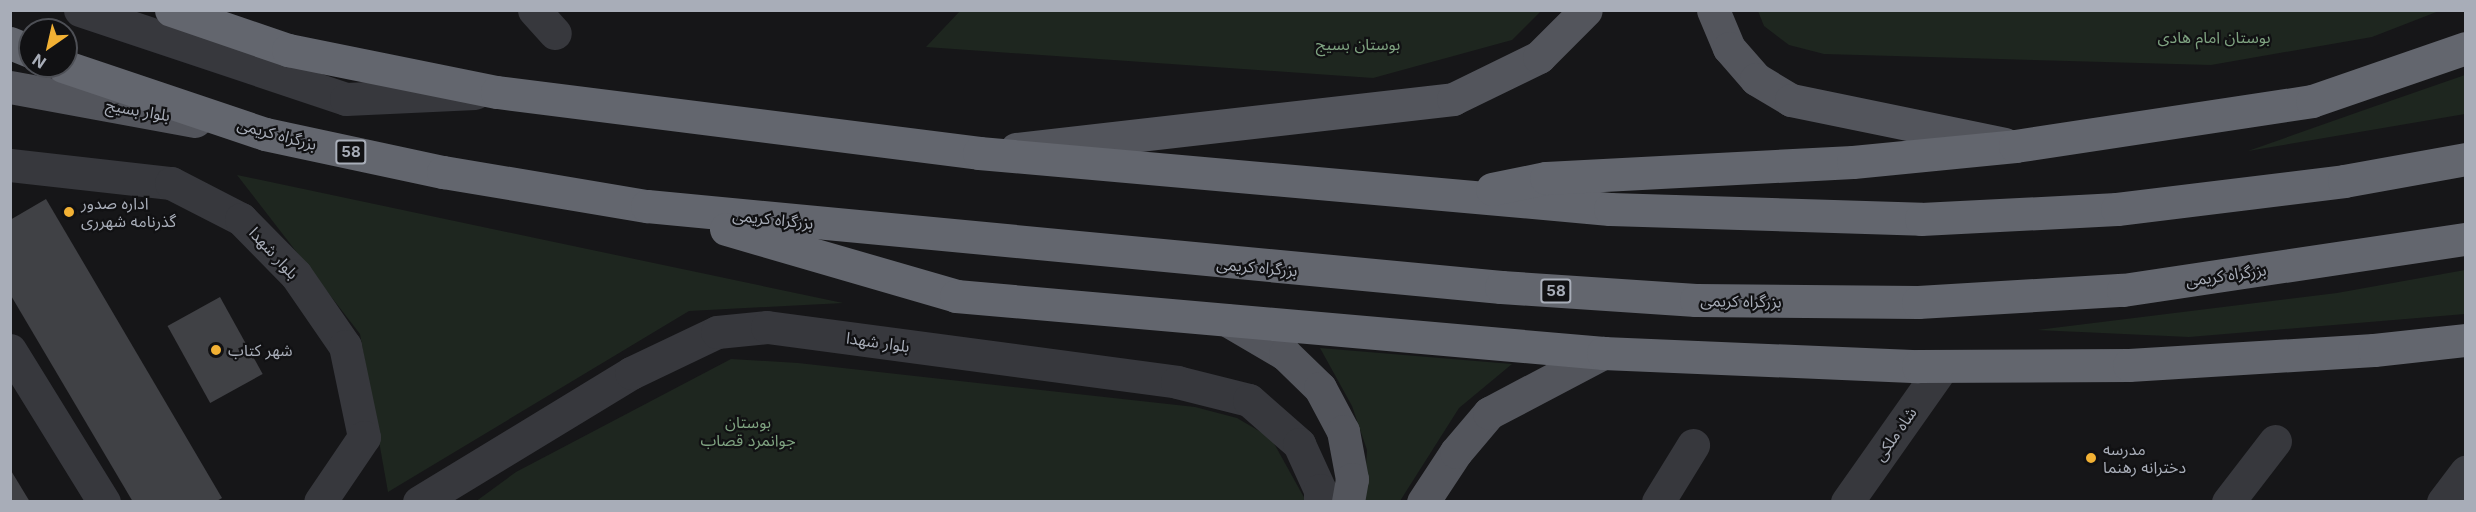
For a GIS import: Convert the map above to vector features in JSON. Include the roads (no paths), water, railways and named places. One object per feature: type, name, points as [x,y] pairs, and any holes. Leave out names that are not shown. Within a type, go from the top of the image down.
[{"type":"highway","points":[[171,10],[288,50],[497,92],[980,153],[1610,209],[1921,219],[2116,209],[2344,182],[2466,159]]},
{"type":"highway","points":[[1455,197],[1546,178],[1853,162],[2015,146],[2312,101],[2466,48]]},
{"type":"highway","name":"بزرگراه کریمی","points":[[78,71],[265,134],[443,172],[647,206],[1311,272],[1696,300],[1918,302],[2123,290],[2466,239]]},
{"type":"highway","points":[[647,206],[956,296],[1603,353],[1943,366],[2129,365],[2374,350],[2466,340]]},
{"type":"main road","points":[[980,153],[1453,99],[1539,57],[1586,10]]},
{"type":"main road","points":[[1713,10],[1729,48],[1756,79],[1791,100],[2015,146]]},
{"type":"main road","name":"بلوار بسیج","points":[[10,87],[265,134]]},
{"type":"main road","points":[[1227,320],[1285,354],[1320,388],[1343,431],[1352,479],[1348,501]]},
{"type":"main road","points":[[1423,501],[1456,452],[1489,413],[1603,353]]},
{"type":"street","points":[[80,10],[346,99],[497,92]]},
{"type":"street","name":"بلوار شهدا","points":[[10,165],[171,183],[241,219],[296,275],[345,346],[364,437],[320,501]]},
{"type":"street","name":"بلوار شهدا","points":[[419,501],[631,373],[717,332],[767,327],[1177,382],[1249,400],[1299,444],[1320,490],[1320,501]]},
{"type":"street","points":[[10,350],[105,501]]},
{"type":"street","name":"شاه ملکی","points":[[1847,501],[1943,366]]},
{"type":"street","points":[[2228,501],[2275,441]]},
{"type":"street","points":[[1658,501],[1693,445]]},
{"type":"street","points":[[2442,501],[2466,472]]},
{"type":"place","name":"اداره صدور گذرنامه شهرری","points":[[69,212]]},
{"type":"place","name":"شهر کتاب","points":[[216,350]]},
{"type":"place","name":"مدرسه دخترانه رهنما","points":[[2091,458]]},
{"type":"park label","name":"بوستان امام هادی","points":[[2214,37]]},
{"type":"park label","name":"بوستان بسیج","points":[[1358,44]]},
{"type":"park label","name":"بوستان جوانمرد قصاب","points":[[748,431]]}]
